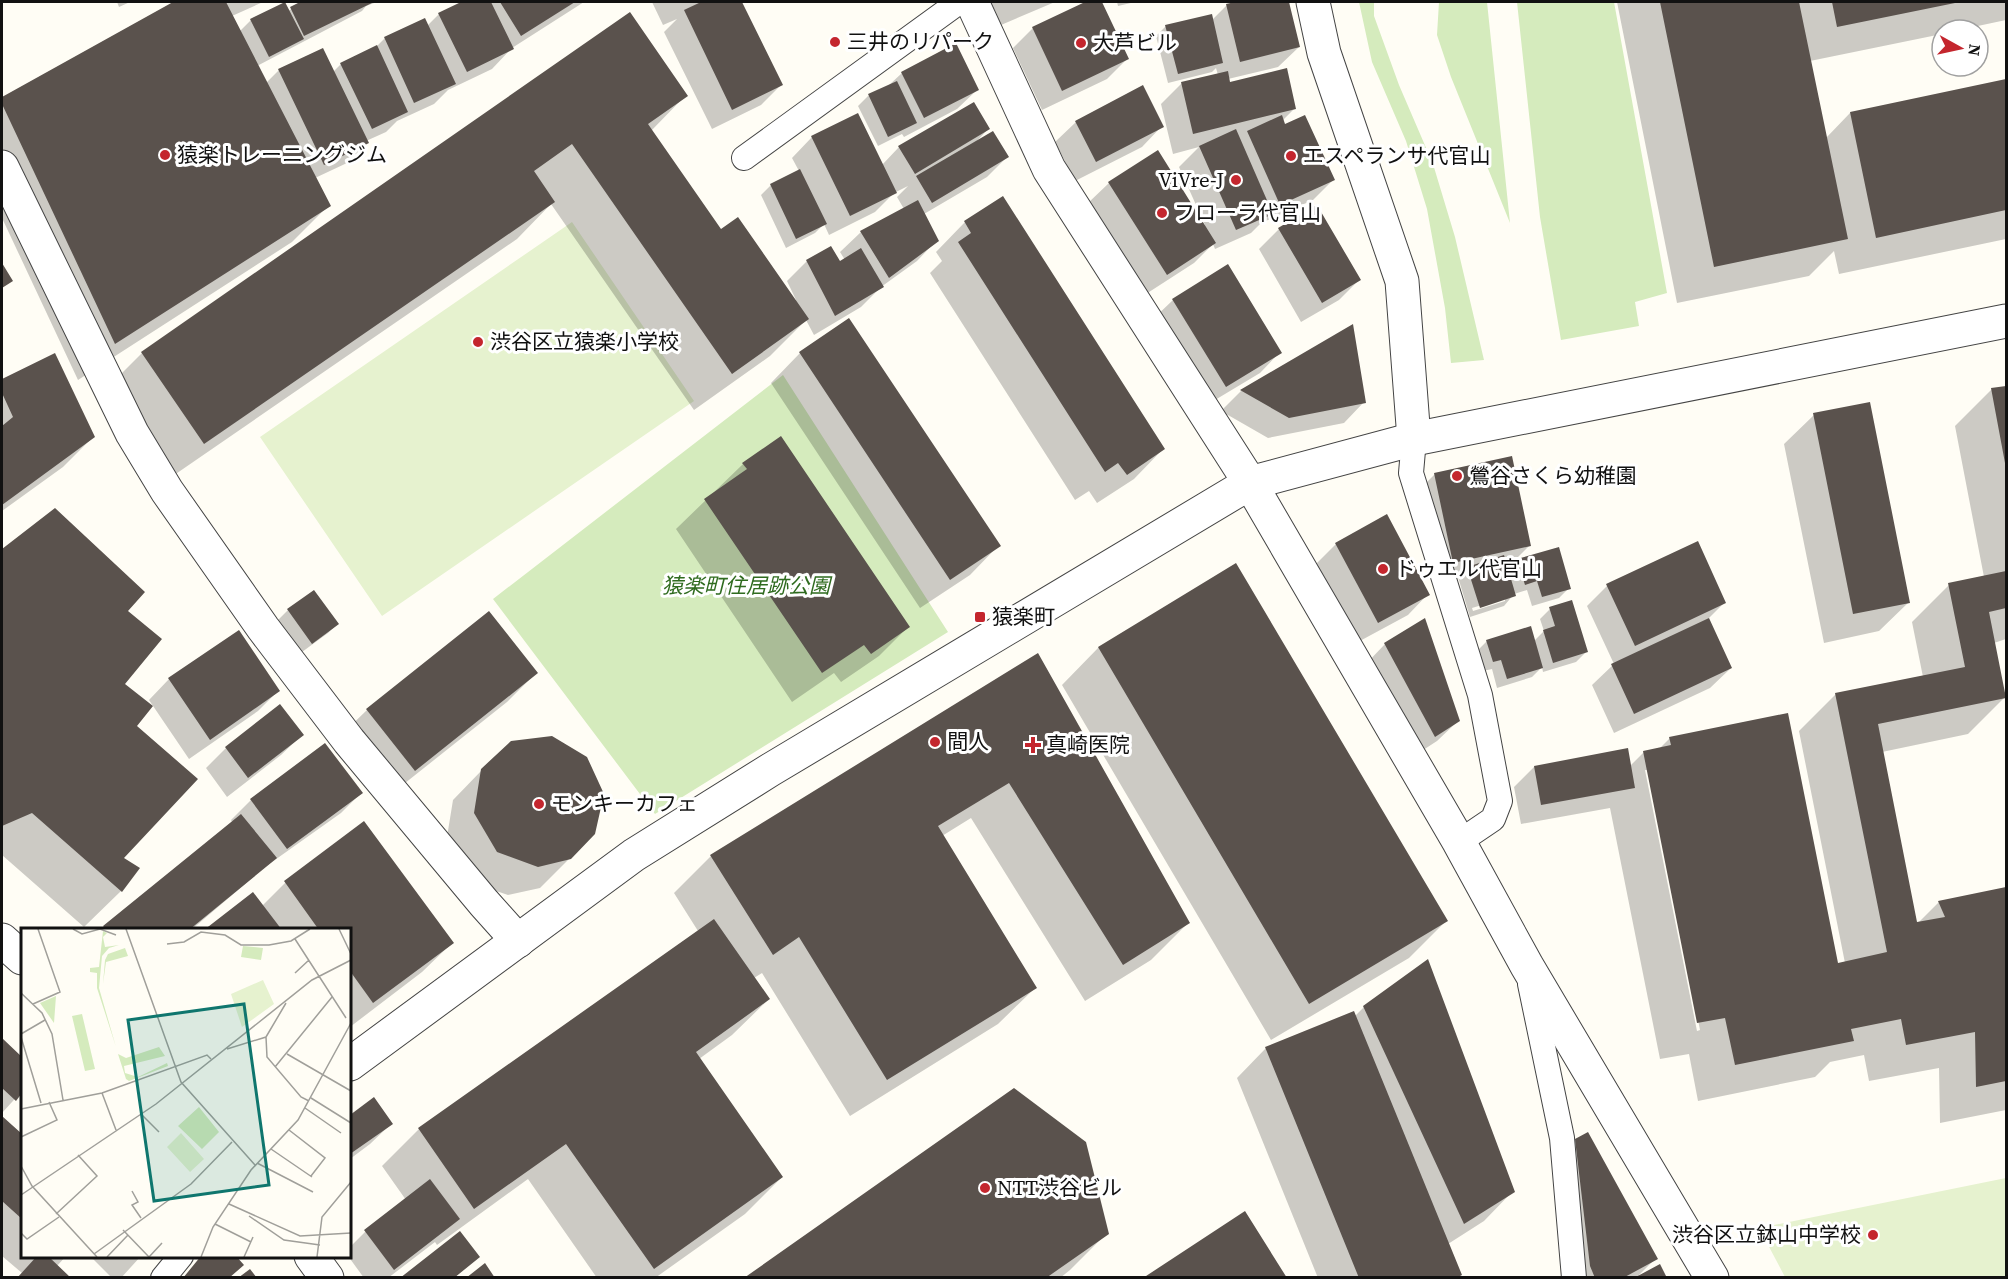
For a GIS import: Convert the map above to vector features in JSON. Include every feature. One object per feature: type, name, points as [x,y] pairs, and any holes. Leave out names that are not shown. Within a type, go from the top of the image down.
[{"type":"street","points":[[972,2],[1049,169],[1250,483],[1459,842],[1527,966],[1712,1278]]},
{"type":"street","points":[[1312,2],[1324,53],[1402,281],[1414,439]]},
{"type":"street","points":[[2,167],[132,433],[167,491],[263,628],[349,741],[518,941]]},
{"type":"street","points":[[351,1063],[634,855],[770,770],[1250,483],[1414,439],[2007,321]]},
{"type":"street","points":[[2,940],[21,957]]},
{"type":"street","points":[[312,1258],[327,1278]]},
{"type":"lane","points":[[744,158],[959,2]]},
{"type":"lane","points":[[1414,439],[1411,473],[1480,695],[1500,801],[1493,819],[1459,842]]},
{"type":"lane","points":[[1527,966],[1562,1138],[1574,1278]]},
{"type":"lane","points":[[163,1278],[180,1258]]},
{"type":"green space","points":[[1359,2],[1374,2],[1374,16],[1399,85],[1433,164],[1455,237],[1484,360],[1451,363],[1445,308],[1427,209],[1406,141],[1372,62]]},
{"type":"green space","points":[[1439,2],[1487,2],[1510,223],[1451,77],[1437,35]]},
{"type":"green space","points":[[1517,2],[1614,2],[1667,293],[1635,302],[1639,326],[1561,340],[1540,217]]},
{"type":"green space","points":[[572,222],[694,401],[382,616],[260,437]]},
{"type":"green space","name":"猿楽町住居跡公園","points":[[783,375],[948,632],[655,814],[493,599]]},
{"type":"green space","points":[[2006,1178],[2006,1277],[1785,1277],[1759,1228]]},
{"type":"building","name":"猿楽トレーニングジム","points":[[173,2],[226,2],[331,206],[115,344],[2,104],[2,97]]},
{"type":"building","points":[[285,2],[304,39],[269,57],[250,19]]},
{"type":"building","points":[[300,2],[374,2],[304,36],[290,7]]},
{"type":"building","points":[[461,2],[491,2],[514,49],[467,72],[438,13]]},
{"type":"building","points":[[500,2],[575,2],[521,36]]},
{"type":"building","points":[[701,2],[742,2],[783,85],[732,110],[684,10]]},
{"type":"building","name":"大芦ビル","points":[[1085,2],[1102,2],[1129,59],[1062,91],[1032,27]]},
{"type":"building","points":[[1289,2],[1300,47],[1240,62],[1226,4]]},
{"type":"building","points":[[1660,2],[1799,2],[1848,239],[1714,267]]},
{"type":"building","points":[[1832,2],[1955,2],[1955,3],[1837,27]]},
{"type":"building","name":"渋谷区立猿楽小学校","points":[[630,12],[688,96],[648,124],[721,229],[738,217],[809,319],[732,374],[572,144],[534,171],[555,202],[204,444],[141,352]]},
{"type":"building","points":[[1212,14],[1223,63],[1178,74],[1165,25]]},
{"type":"building","points":[[425,18],[456,84],[414,103],[384,37]]},
{"type":"building","points":[[956,43],[979,90],[924,118],[901,72]]},
{"type":"building","points":[[377,45],[408,112],[372,129],[340,63]]},
{"type":"building","points":[[323,48],[369,143],[324,165],[278,69]]},
{"type":"building","points":[[1287,68],[1296,109],[1193,134],[1181,82],[1228,71],[1230,82]]},
{"type":"building","points":[[2006,79],[2006,210],[1876,238],[1850,112]]},
{"type":"building","points":[[897,81],[917,123],[888,137],[868,94]]},
{"type":"building","points":[[1143,85],[1164,127],[1096,162],[1075,121]]},
{"type":"building","points":[[974,102],[990,129],[915,174],[898,146]]},
{"type":"building","points":[[858,113],[897,193],[850,216],[811,136]]},
{"type":"building","name":"エスペランサ代官山","points":[[1282,115],[1285,124],[1305,115],[1335,180],[1280,205],[1247,131]]},
{"type":"building","name":"ViVre-J","points":[[1236,129],[1273,214],[1236,230],[1199,146]]},
{"type":"building","points":[[993,131],[1009,157],[932,203],[916,176]]},
{"type":"building","name":"フローラ代官山","points":[[1158,150],[1216,243],[1167,275],[1108,182]]},
{"type":"building","points":[[800,169],[827,224],[796,239],[770,184]]},
{"type":"building","points":[[1003,196],[1165,449],[1127,475],[1118,463],[1105,472],[958,242],[971,233],[964,221]]},
{"type":"building","points":[[918,200],[939,241],[889,278],[860,231]]},
{"type":"building","points":[[1317,205],[1361,280],[1322,303],[1278,228]]},
{"type":"building","points":[[831,246],[840,261],[861,248],[884,287],[835,316],[806,260]]},
{"type":"building","points":[[2,263],[13,281],[2,288]]},
{"type":"building","points":[[1228,264],[1282,353],[1226,387],[1172,299]]},
{"type":"building","points":[[849,318],[1001,546],[950,580],[799,352]]},
{"type":"building","points":[[1353,324],[1366,403],[1289,418],[1240,390]]},
{"type":"building","points":[[55,353],[95,437],[2,505],[2,426],[13,417],[2,393],[2,379]]},
{"type":"building","points":[[2006,386],[2006,463],[2005,463],[1991,388]]},
{"type":"building","points":[[1870,402],[1910,603],[1853,614],[1813,413]]},
{"type":"building","points":[[781,436],[910,627],[871,654],[864,645],[822,673],[704,499],[747,469],[742,463]]},
{"type":"building","points":[[1512,456],[1531,546],[1453,563],[1434,473]]},
{"type":"building","points":[[55,508],[145,592],[128,611],[162,639],[125,684],[153,706],[137,726],[198,779],[124,858],[140,868],[122,892],[32,813],[2,826],[2,549]]},
{"type":"building","name":"ドゥエル代官山","points":[[1387,514],[1430,595],[1378,623],[1335,543]]},
{"type":"building","points":[[1698,541],[1726,603],[1635,646],[1606,584]]},
{"type":"building","points":[[1559,547],[1571,589],[1542,597],[1537,581],[1525,585],[1517,559]]},
{"type":"building","points":[[1504,555],[1516,596],[1480,608],[1467,567]]},
{"type":"building","points":[[1236,563],[1448,921],[1309,1004],[1098,647]]},
{"type":"building","points":[[2006,571],[2006,608],[1989,612],[2006,698],[1878,724],[1917,922],[1945,917],[1938,901],[2006,887],[2006,1081],[1976,1087],[1975,1032],[1906,1045],[1901,1019],[1851,1029],[1854,1041],[1735,1065],[1725,1018],[1697,1023],[1643,751],[1671,745],[1669,737],[1788,713],[1838,963],[1887,952],[1835,693],[1965,667],[1948,583]]},
{"type":"building","points":[[314,590],[339,624],[312,644],[287,609]]},
{"type":"building","points":[[1572,600],[1588,652],[1553,663],[1543,630],[1555,626],[1549,607]]},
{"type":"building","points":[[489,611],[538,673],[415,771],[366,709]]},
{"type":"building","points":[[1425,618],[1460,721],[1435,737],[1384,643]]},
{"type":"building","points":[[1709,618],[1732,668],[1634,714],[1611,664]]},
{"type":"building","points":[[1531,626],[1543,668],[1507,679],[1501,660],[1493,662],[1486,640]]},
{"type":"building","points":[[239,630],[280,691],[210,740],[168,678]]},
{"type":"building","points":[[1038,653],[1190,923],[1123,965],[1009,783],[938,826],[1037,988],[887,1080],[799,937],[773,955],[710,855]]},
{"type":"building","points":[[280,704],[304,735],[248,778],[225,747]]},
{"type":"building","name":"モンキーカフェ","points":[[552,736],[587,757],[604,794],[595,834],[571,859],[538,867],[497,852],[474,813],[481,769],[511,741]]},
{"type":"building","points":[[325,743],[363,793],[287,849],[250,799]]},
{"type":"building","points":[[1628,748],[1635,788],[1541,805],[1534,766]]},
{"type":"building","points":[[241,814],[277,858],[191,928],[104,928],[103,926]]},
{"type":"building","points":[[364,821],[454,943],[373,1003],[351,972],[351,928],[318,928],[284,881]]},
{"type":"building","points":[[253,892],[280,928],[207,928]]},
{"type":"building","points":[[714,919],[770,999],[696,1052],[783,1177],[654,1269],[566,1144],[474,1209],[418,1128]]},
{"type":"building","points":[[1428,959],[1515,1192],[1464,1224],[1363,1006]]},
{"type":"building","points":[[1354,1011],[1462,1275],[1456,1278],[1359,1278],[1265,1047]]},
{"type":"building","points":[[2,1038],[21,1056],[21,1094],[16,1101],[2,1088]]},
{"type":"building","name":"NTT渋谷ビル","points":[[1014,1088],[1086,1142],[1109,1234],[1046,1278],[744,1278]]},
{"type":"building","points":[[374,1097],[393,1124],[351,1153],[351,1114]]},
{"type":"building","points":[[2,1116],[21,1133],[21,1218],[2,1201]]},
{"type":"building","points":[[1588,1132],[1658,1259],[1623,1278],[1595,1278],[1590,1266],[1575,1139]]},
{"type":"building","points":[[430,1179],[460,1219],[394,1270],[364,1230]]},
{"type":"building","points":[[1245,1211],[1287,1278],[1143,1278]]},
{"type":"building","points":[[460,1231],[480,1257],[454,1278],[400,1278]]},
{"type":"building","points":[[35,1258],[50,1258],[71,1278],[17,1278]]},
{"type":"building","points":[[199,1258],[238,1258],[244,1265],[229,1278],[183,1278]]},
{"type":"building","points":[[485,1263],[495,1278],[466,1278]]},
{"type":"building","points":[[1660,1264],[1667,1278],[1634,1278]]},
{"type":"building","points":[[250,1269],[257,1278],[238,1278]]},
{"type":"place","name":"三井のリパーク","points":[[835,42]]},
{"type":"place","name":"大芦ビル","points":[[1081,43]]},
{"type":"place","name":"猿楽トレーニングジム","points":[[165,155]]},
{"type":"place","name":"エスペランサ代官山","points":[[1291,156]]},
{"type":"place","name":"ViVre-J","points":[[1236,180]]},
{"type":"place","name":"フローラ代官山","points":[[1162,213]]},
{"type":"place","name":"渋谷区立猿楽小学校","points":[[478,342]]},
{"type":"place","name":"鶯谷さくら幼稚園","points":[[1457,476]]},
{"type":"place","name":"ドゥエル代官山","points":[[1383,569]]},
{"type":"place","name":"猿楽町","points":[[980,617]]},
{"type":"place","name":"間人","points":[[935,742]]},
{"type":"place","name":"真崎医院","points":[[1033,745]]},
{"type":"place","name":"モンキーカフェ","points":[[539,804]]},
{"type":"place","name":"NTT渋谷ビル","points":[[985,1188]]},
{"type":"place","name":"渋谷区立鉢山中学校","points":[[1873,1235]]}]
